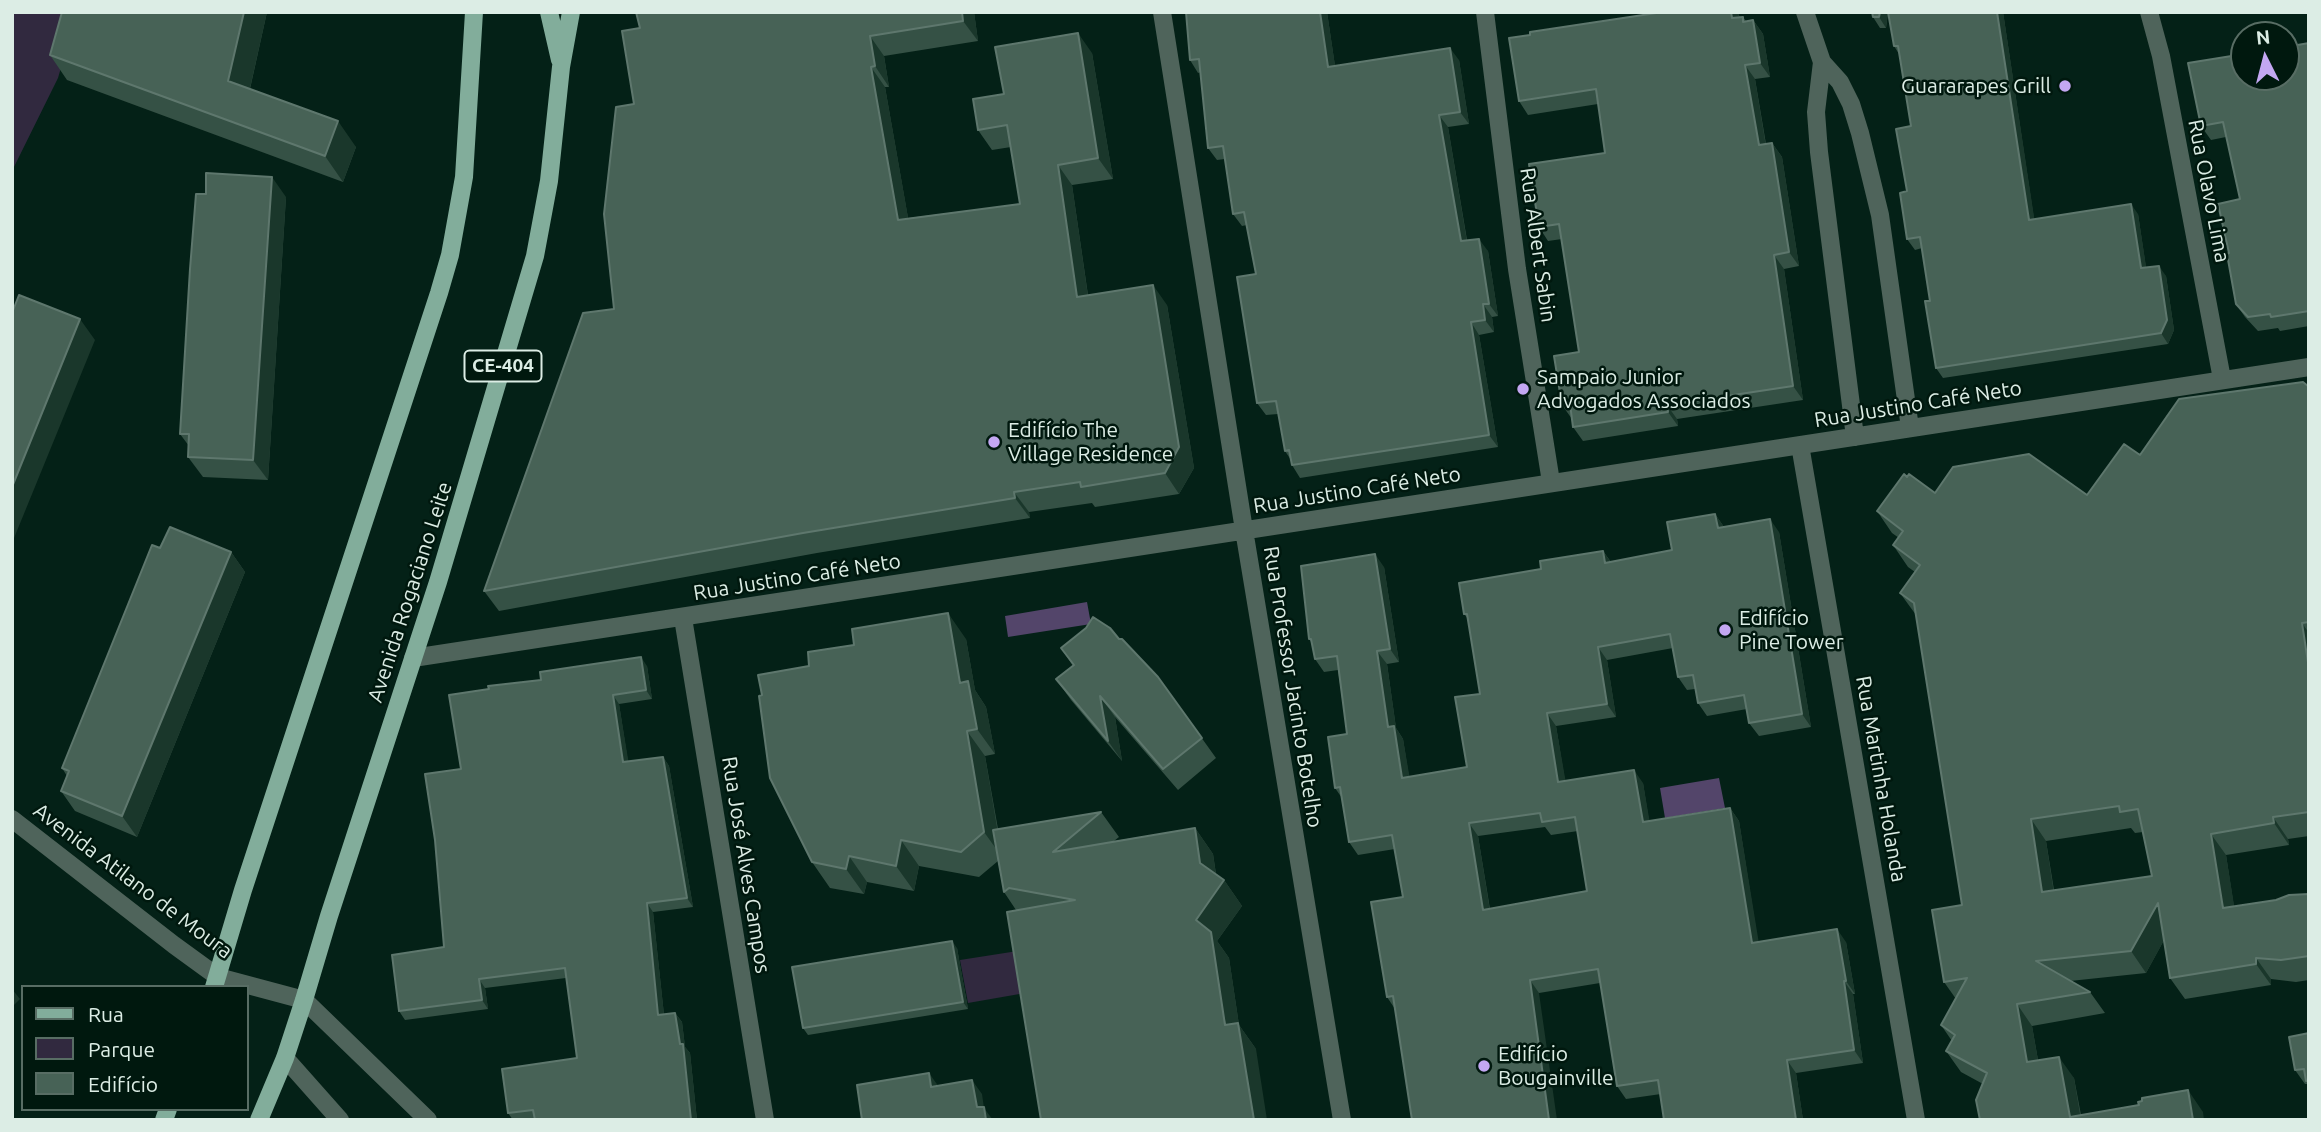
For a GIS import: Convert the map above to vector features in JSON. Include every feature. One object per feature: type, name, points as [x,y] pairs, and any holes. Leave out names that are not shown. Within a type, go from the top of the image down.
[{"type":"main road","points":[[216,982],[243,890],[450,255],[464,177],[474,12]]},
{"type":"main road","points":[[549,12],[561,67]]},
{"type":"main road","name":"CE-404","points":[[561,67],[571,12]]},
{"type":"main road","name":"Avenida Rogaciano Leite","points":[[259,1120],[285,1058],[304,1000],[484,432],[535,256],[549,181],[561,67]]},
{"type":"street","name":"Rua Professor Jacinto Botelho","points":[[1162,12],[1244,530],[1342,1120]]},
{"type":"street","name":"Rua Albert Sabin","points":[[1485,12],[1517,269],[1551,482]]},
{"type":"street","points":[[1805,12],[1822,62],[1840,82],[1860,132],[1880,215],[1910,428]]},
{"type":"street","name":"Rua Olavo Lima","points":[[2149,12],[2161,56],[2222,379]]},
{"type":"street","points":[[1822,62],[1816,112],[1819,152],[1854,437]]},
{"type":"street","name":"Rua Justino Café Neto","points":[[413,658],[2309,367]]},
{"type":"street","name":"Rua Martinha Holanda","points":[[1800,445],[1916,1120]]},
{"type":"street","name":"Rua José Alves Campos","points":[[683,618],[765,1120]]},
{"type":"street","name":"Avenida Atilano de Moura","points":[[12,819],[216,982]]},
{"type":"street","name":"Avenida Atilano de Moura","points":[[248,989],[304,1000],[428,1120]]},
{"type":"street","points":[[285,1058],[340,1120]]},
{"type":"green space","points":[[12,12],[77,12],[58,78],[12,171]]},
{"type":"green space","points":[[1024,950],[1031,992],[968,1003],[960,960]]},
{"type":"shaded area","points":[[1087,602],[1091,624],[1008,637],[1005,616]]},
{"type":"shaded area","points":[[1719,778],[1725,808],[1665,818],[1660,788]]},
{"type":"building","points":[[62,12],[244,12],[228,81],[338,121],[325,156],[50,55]]},
{"type":"building","points":[[636,12],[962,12],[963,21],[870,36],[875,66],[871,67],[898,220],[1020,204],[1007,125],[978,130],[973,99],[1004,94],[995,47],[1078,33],[1098,158],[1058,165],[1077,297],[1153,285],[1179,447],[1165,473],[1081,487],[1080,482],[1014,492],[1015,498],[484,591],[583,313],[614,309],[604,214],[616,107],[634,104],[622,31],[640,28]]},
{"type":"building","points":[[1186,12],[1320,12],[1328,67],[1450,48],[1460,112],[1439,115],[1461,241],[1479,239],[1489,304],[1483,304],[1485,320],[1471,322],[1489,435],[1292,465],[1289,450],[1285,451],[1276,401],[1257,403],[1237,277],[1256,274],[1244,212],[1233,214],[1223,146],[1208,148],[1199,59],[1190,60]]},
{"type":"building","points":[[1663,12],[1731,12],[1732,18],[1743,17],[1743,22],[1753,20],[1760,63],[1745,65],[1759,145],[1772,143],[1789,252],[1774,255],[1793,386],[1667,405],[1668,412],[1573,427],[1570,404],[1562,405],[1554,356],[1579,352],[1559,224],[1539,227],[1529,164],[1605,153],[1596,89],[1519,101],[1509,38],[1530,35],[1530,32]]},
{"type":"building","points":[[1872,12],[1880,12],[1879,17],[1873,17]]},
{"type":"building","points":[[1888,12],[1997,12],[2029,220],[2131,204],[2141,268],[2159,266],[2167,320],[2161,333],[1936,368],[1925,301],[1930,301],[1920,237],[1907,239],[1900,193],[1907,191],[1896,129],[1911,126],[1898,46],[1894,46]]},
{"type":"building","points":[[2309,43],[2309,311],[2271,317],[2270,314],[2248,317],[2236,304],[2227,254],[2229,253],[2218,204],[2240,199],[2223,122],[2201,126],[2188,63],[2230,56],[2230,91],[2300,91],[2300,45]]},
{"type":"building","points":[[206,173],[272,177],[253,460],[188,457],[189,434],[180,434],[196,194],[206,194]]},
{"type":"building","points":[[19,295],[80,319],[12,487],[12,313]]},
{"type":"building","points":[[2303,382],[2309,387],[2309,622],[2302,623],[2309,669],[2309,812],[2273,817],[2274,823],[2211,834],[2223,908],[2276,900],[2289,895],[2309,894],[2309,956],[2281,960],[2256,958],[2256,964],[2170,978],[2158,903],[2131,951],[2036,961],[2090,992],[2017,1004],[2027,1062],[2059,1057],[2070,1117],[2139,1105],[2138,1102],[2142,1101],[2142,1098],[2188,1090],[2193,1120],[1980,1120],[1976,1100],[1987,1073],[1946,1051],[1955,1035],[1941,1025],[1967,978],[1944,982],[1932,910],[1962,905],[1914,603],[1900,593],[1920,565],[1893,545],[1903,531],[1877,511],[1904,474],[1907,477],[1909,474],[1935,493],[1953,467],[2029,454],[2087,495],[2124,444],[2140,455],[2179,399]],"holes":[[[2119,806],[2120,812],[2138,809],[2152,876],[2042,892],[2031,819]]]},
{"type":"building","points":[[1715,514],[1718,528],[1770,519],[1802,714],[1749,723],[1744,695],[1698,703],[1693,675],[1678,677],[1670,634],[1598,647],[1607,704],[1547,713],[1558,782],[1634,770],[1643,822],[1730,808],[1752,943],[1837,929],[1854,1050],[1787,1060],[1796,1120],[1664,1120],[1658,1080],[1617,1086],[1598,969],[1530,980],[1549,1120],[1412,1120],[1393,996],[1387,997],[1371,902],[1403,897],[1392,835],[1349,842],[1340,787],[1335,788],[1328,737],[1347,734],[1337,656],[1315,659],[1309,639],[1301,566],[1375,554],[1390,649],[1377,651],[1388,727],[1394,726],[1402,778],[1467,767],[1455,697],[1480,694],[1459,583],[1541,569],[1540,561],[1603,551],[1605,563],[1672,550],[1667,522]],"holes":[[[1540,813],[1542,822],[1575,817],[1587,891],[1483,910],[1469,823]]]},
{"type":"building","points":[[170,527],[231,552],[122,816],[61,791],[69,771],[62,768],[152,545],[160,548]]},
{"type":"building","points":[[948,613],[960,683],[968,681],[977,729],[967,731],[984,832],[961,852],[901,840],[896,866],[849,856],[846,869],[812,862],[770,778],[758,675],[809,666],[808,652],[854,645],[852,629]]},
{"type":"building","points":[[1093,617],[1122,639],[1158,677],[1202,738],[1163,769],[1100,696],[1108,741],[1056,679],[1074,665],[1061,648],[1086,628]]},
{"type":"building","points":[[641,657],[646,690],[613,695],[623,762],[663,757],[687,898],[647,903],[658,1015],[675,1013],[680,1044],[683,1044],[691,1120],[535,1120],[533,1110],[508,1113],[502,1069],[577,1058],[565,968],[479,979],[482,1000],[399,1011],[392,955],[444,947],[435,840],[425,774],[461,769],[449,695],[489,689],[488,686],[541,680],[540,672]]},
{"type":"building","points":[[1101,812],[1053,852],[1195,828],[1200,863],[1224,880],[1196,920],[1211,932],[1225,1025],[1238,1023],[1254,1120],[1041,1120],[1007,912],[1075,900],[1009,888],[1004,892],[993,830]]},
{"type":"building","points":[[952,941],[963,1002],[803,1028],[792,967]]},
{"type":"building","points":[[2309,1033],[2309,1080],[2306,1081],[2304,1069],[2295,1070],[2289,1037]]},
{"type":"building","points":[[929,1073],[931,1087],[972,1080],[977,1107],[984,1107],[986,1120],[862,1120],[857,1085]]},
{"type":"place","name":"Guararapes Grill","points":[[2065,86]]},
{"type":"place","name":"Sampaio Junior Advogados Associados","points":[[1523,389]]},
{"type":"place","name":"Edifício The Village Residence","points":[[994,442]]},
{"type":"place","name":"Edifício Pine Tower","points":[[1725,630]]},
{"type":"place","name":"Edifício Bougainville","points":[[1484,1066]]}]
